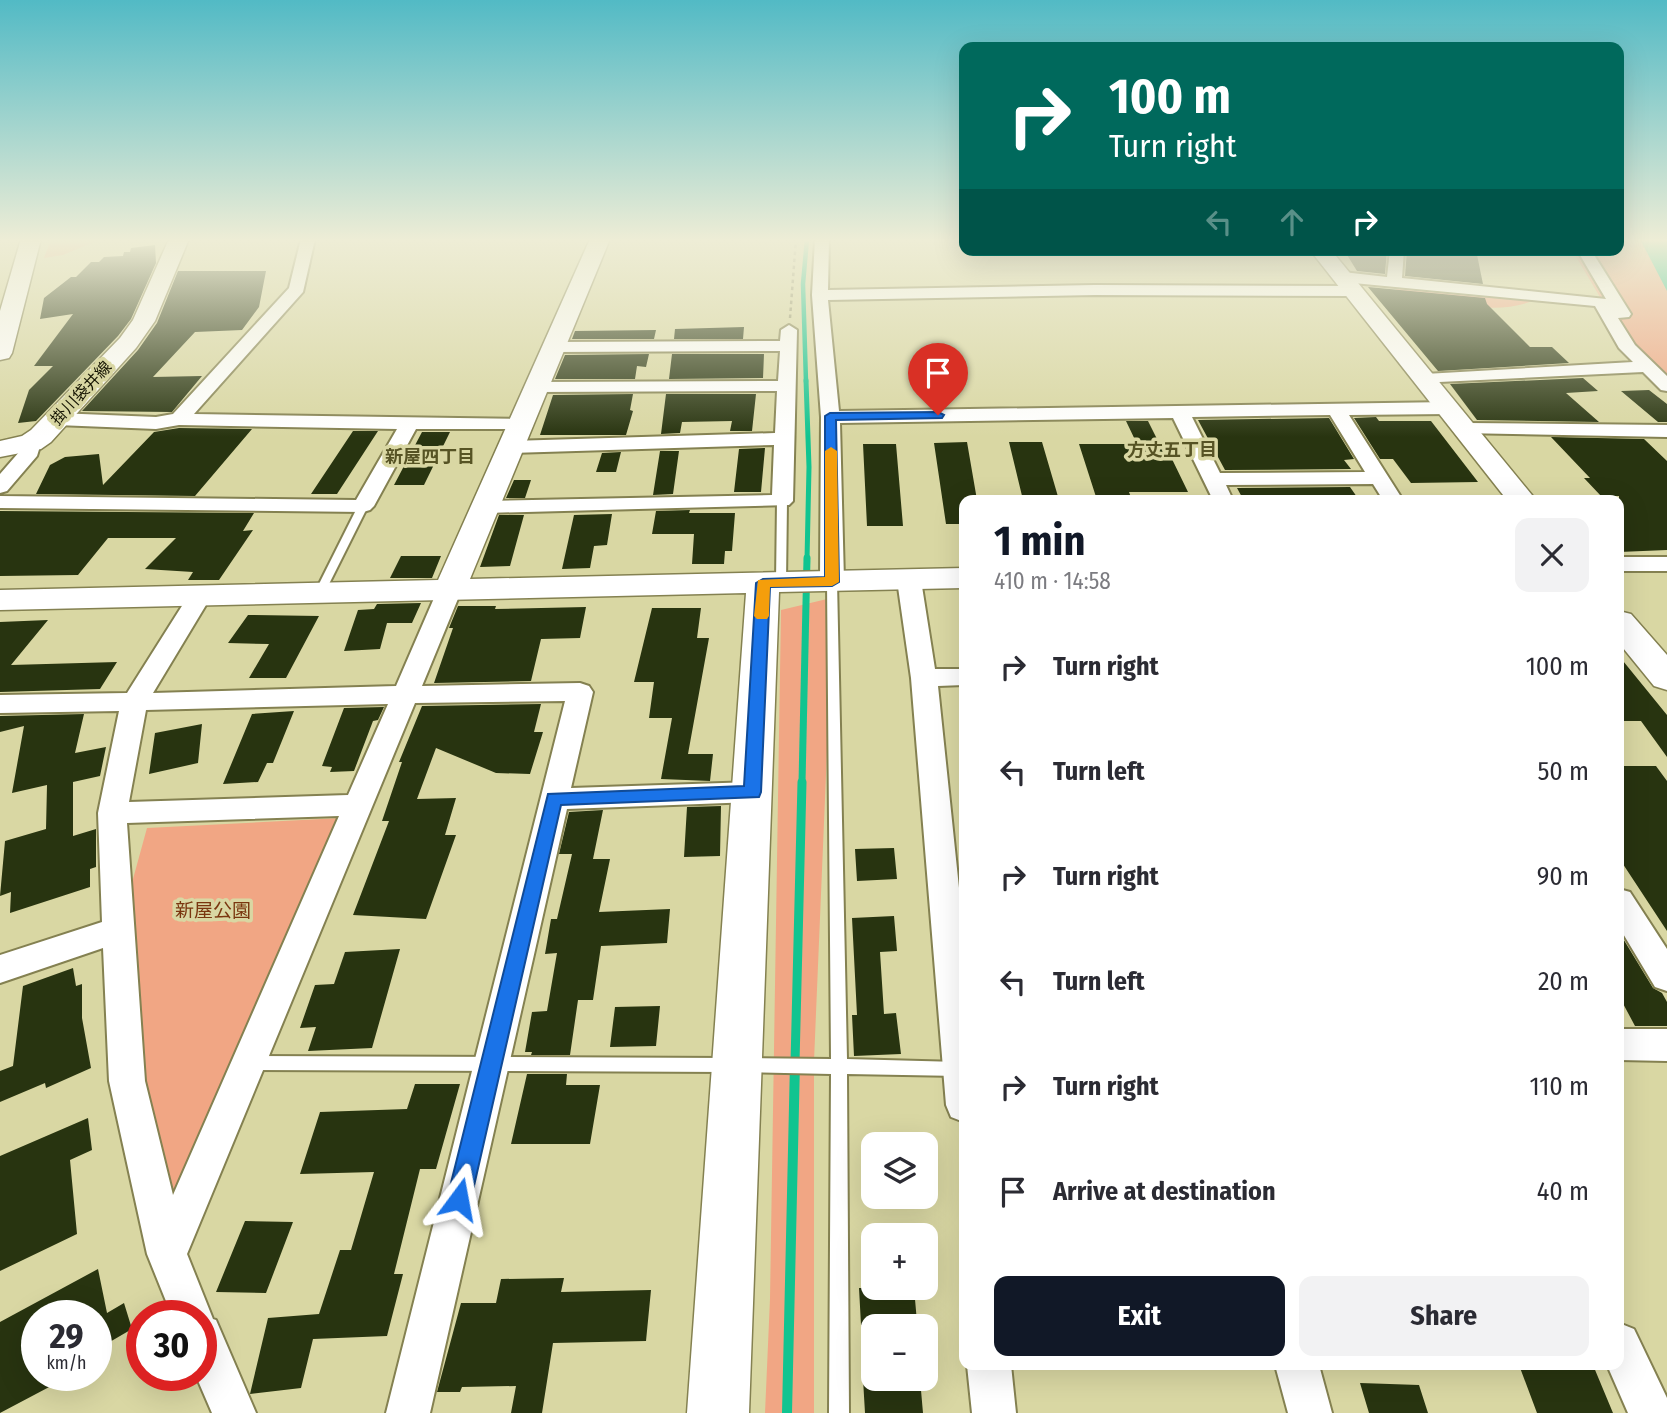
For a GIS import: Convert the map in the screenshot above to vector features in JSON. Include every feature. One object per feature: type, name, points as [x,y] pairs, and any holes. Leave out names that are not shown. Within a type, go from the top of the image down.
[{"type":"street","points":[[0,353],[13,305]]},
{"type":"street","name":"掛川袋井線","points":[[31,443],[128,343],[144,321],[151,305]]},
{"type":"street","points":[[179,419],[283,305]]},
{"type":"street","points":[[167,1254],[572,305]]},
{"type":"street","points":[[821,305],[830,416],[827,582]]},
{"type":"street","points":[[1365,305],[1518,495]]},
{"type":"street","points":[[1602,305],[1628,348],[1667,386]]},
{"type":"street","points":[[1618,305],[1654,362],[1667,377]]},
{"type":"street","points":[[486,507],[782,501],[788,338],[554,347]]},
{"type":"street","points":[[1425,379],[1645,367]]},
{"type":"street","points":[[537,387],[786,386]]},
{"type":"street","points":[[830,416],[1449,408]]},
{"type":"street","points":[[1336,410],[1390,495]]},
{"type":"street","points":[[1180,413],[1221,495]]},
{"type":"street","points":[[57,419],[156,424],[179,419],[410,423],[516,436],[784,439]]},
{"type":"street","points":[[0,502],[363,506],[410,423]]},
{"type":"street","points":[[1467,429],[1667,430]]},
{"type":"street","points":[[0,449],[31,443],[30,452],[0,487]]},
{"type":"street","points":[[1213,479],[1379,478]]},
{"type":"street","points":[[1624,564],[1659,564],[1667,582]]},
{"type":"street","points":[[3,603],[200,595],[959,578]]},
{"type":"street","points":[[909,580],[923,678],[959,1048]]},
{"type":"street","points":[[718,1413],[756,1065],[753,792],[778,583]]},
{"type":"street","points":[[186,1300],[167,1254],[127,1080],[112,813],[134,703],[200,595]]},
{"type":"street","points":[[1624,627],[1667,678]]},
{"type":"street","points":[[923,678],[959,677]]},
{"type":"street","points":[[0,704],[134,703],[405,693],[580,692],[408,1413]]},
{"type":"street","points":[[554,799],[753,792]]},
{"type":"street","points":[[112,813],[358,806]]},
{"type":"street","points":[[1624,909],[1667,977]]},
{"type":"street","points":[[0,969],[119,930]]},
{"type":"street","points":[[1624,1045],[1667,1045]]},
{"type":"street","points":[[1624,1355],[1651,1413]]},
{"type":"street","points":[[990,1370],[994,1413]]},
{"type":"street","points":[[1298,1370],[1310,1413]]},
{"type":"street","points":[[217,1373],[234,1413]]},
{"type":"lane","points":[[778,583],[782,501]]},
{"type":"lane","points":[[320,592],[363,506]]},
{"type":"lane","points":[[827,582],[839,1068],[839,1413]]},
{"type":"lane","points":[[248,1063],[756,1065],[959,1069]]},
{"type":"path","points":[[788,338],[791,305]]},
{"type":"green space","points":[[1461,305],[1519,305],[1502,307]]},
{"type":"green space","points":[[1605,305],[1667,305],[1667,384],[1629,346]]},
{"type":"green space","points":[[827,599],[833,608],[814,1061],[814,1413],[765,1413],[770,1299],[781,610]]},
{"type":"green space","name":"新屋公園","points":[[341,818],[167,1254],[119,930],[147,828]]},
{"type":"building","points":[[43,305],[137,305],[118,336],[36,421],[18,423],[29,390],[53,366],[34,366],[73,314],[40,319]]},
{"type":"building","points":[[164,305],[259,305],[242,330],[195,332],[153,377],[202,376],[172,412],[82,411],[138,350],[157,323]]},
{"type":"building","points":[[1383,305],[1488,305],[1530,347],[1552,347],[1569,363],[1438,371]]},
{"type":"building","points":[[744,327],[743,339],[674,339],[675,329]]},
{"type":"building","points":[[656,330],[654,339],[572,339],[575,331]]},
{"type":"building","points":[[649,354],[646,367],[637,366],[635,379],[555,379],[565,355]]},
{"type":"building","points":[[672,354],[764,354],[763,378],[669,379]]},
{"type":"building","points":[[1583,378],[1598,391],[1566,393],[1599,422],[1477,420],[1450,384]]},
{"type":"building","points":[[1649,390],[1667,404],[1667,422],[1658,422],[1621,391]]},
{"type":"building","points":[[633,394],[630,410],[633,411],[626,435],[540,435],[553,395]]},
{"type":"building","points":[[666,394],[756,394],[752,431],[730,431],[732,421],[682,422],[680,433],[661,434]]},
{"type":"building","points":[[1376,417],[1379,421],[1431,421],[1478,482],[1411,483],[1393,459],[1380,459],[1354,418]]},
{"type":"building","points":[[1329,418],[1354,459],[1344,460],[1351,469],[1225,470],[1198,420]]},
{"type":"building","points":[[1126,421],[1148,421],[1166,457],[1171,457],[1188,492],[1095,495],[1079,444],[1137,444]]},
{"type":"building","points":[[179,428],[252,429],[195,496],[36,494],[50,465],[65,457],[99,454],[103,485],[154,432]]},
{"type":"building","points":[[353,431],[378,431],[337,494],[311,494]]},
{"type":"building","points":[[422,432],[450,432],[424,485],[394,485]]},
{"type":"building","points":[[1551,437],[1644,439],[1667,461],[1667,550],[1624,552],[1624,495],[1600,495],[1584,478],[1590,478]]},
{"type":"building","points":[[967,442],[976,495],[959,495],[959,524],[946,524],[934,443]]},
{"type":"building","points":[[1009,442],[1042,442],[1058,495],[1022,495]]},
{"type":"building","points":[[863,444],[896,444],[903,526],[867,526]]},
{"type":"building","points":[[765,448],[761,492],[734,492],[739,449]]},
{"type":"building","points":[[660,451],[679,451],[673,494],[653,495]]},
{"type":"building","points":[[621,452],[616,472],[596,472],[602,453]]},
{"type":"building","points":[[514,480],[531,480],[525,498],[506,498]]},
{"type":"building","points":[[1350,487],[1356,495],[1241,495],[1237,488]]},
{"type":"building","points":[[690,510],[689,513],[735,513],[732,551],[725,551],[724,564],[692,564],[694,534],[652,534],[656,511]]},
{"type":"building","points":[[0,511],[254,513],[243,531],[253,530],[219,580],[188,580],[193,572],[145,569],[176,538],[108,538],[78,575],[0,576]]},
{"type":"building","points":[[612,514],[607,545],[594,546],[590,568],[562,569],[574,515]]},
{"type":"building","points":[[499,515],[524,515],[510,566],[480,567]]},
{"type":"building","points":[[401,556],[441,556],[432,578],[390,578]]},
{"type":"building","points":[[421,603],[412,623],[387,623],[380,649],[344,651],[358,610],[374,609],[377,604]]},
{"type":"building","points":[[458,606],[496,606],[495,609],[586,607],[580,638],[541,639],[531,681],[434,683]]},
{"type":"building","points":[[652,608],[701,608],[697,638],[709,638],[688,754],[713,754],[710,781],[661,779],[672,718],[649,718],[654,682],[634,682]]},
{"type":"building","points":[[248,615],[319,616],[286,678],[249,678],[269,644],[228,643]]},
{"type":"building","points":[[48,620],[11,665],[117,662],[100,689],[0,692],[0,622]]},
{"type":"building","points":[[1624,662],[1667,715],[1667,757],[1641,721],[1624,721]]},
{"type":"building","points":[[541,704],[534,732],[543,732],[530,774],[496,773],[436,748],[417,799],[456,798],[445,835],[456,835],[426,919],[353,915],[389,821],[382,821],[402,762],[399,762],[422,706]]},
{"type":"building","points":[[384,707],[378,720],[373,721],[354,771],[330,772],[332,767],[322,766],[344,708]]},
{"type":"building","points":[[294,711],[273,763],[267,763],[258,782],[223,784],[252,714]]},
{"type":"building","points":[[84,714],[75,753],[106,747],[100,776],[73,782],[73,836],[96,829],[96,867],[90,869],[90,887],[10,913],[11,892],[0,896],[5,841],[46,829],[47,785],[12,793],[24,726],[0,732],[0,716]]},
{"type":"building","points":[[202,724],[198,763],[149,774],[155,733]]},
{"type":"building","points":[[1624,766],[1656,766],[1667,781],[1667,931],[1624,866]]},
{"type":"building","points":[[721,806],[720,856],[684,857],[687,807]]},
{"type":"building","points":[[603,810],[593,859],[610,859],[599,912],[670,909],[667,943],[601,946],[593,1000],[578,1000],[570,1055],[531,1055],[532,1052],[525,1052],[532,1012],[547,1011],[557,953],[545,954],[551,919],[557,919],[572,854],[559,854],[569,812]]},
{"type":"building","points":[[894,848],[897,879],[857,881],[855,849]]},
{"type":"building","points":[[894,916],[897,951],[880,952],[884,1014],[896,1013],[901,1054],[854,1056],[852,1015],[857,1015],[852,918]]},
{"type":"building","points":[[1624,940],[1653,988],[1662,993],[1667,1002],[1667,1026],[1635,1026],[1624,1005]]},
{"type":"building","points":[[400,949],[372,1048],[308,1051],[316,1027],[300,1028],[315,985],[334,984],[345,952]]},
{"type":"building","points":[[73,968],[76,986],[82,984],[82,1018],[91,1068],[46,1088],[45,1083],[0,1102],[0,1071],[13,1066],[23,986]]},
{"type":"building","points":[[660,1006],[656,1046],[610,1047],[615,1007]]},
{"type":"building","points":[[527,1074],[567,1074],[566,1085],[600,1085],[590,1144],[511,1144]]},
{"type":"building","points":[[415,1084],[460,1084],[436,1169],[420,1169],[394,1274],[403,1274],[387,1336],[313,1339],[301,1388],[250,1394],[268,1318],[319,1314],[340,1250],[351,1250],[374,1172],[300,1174],[320,1112],[407,1109]]},
{"type":"building","points":[[88,1118],[92,1150],[70,1160],[77,1234],[0,1271],[0,1156]]},
{"type":"building","points":[[245,1221],[293,1222],[266,1293],[216,1292]]},
{"type":"building","points":[[98,1269],[104,1300],[41,1300]]},
{"type":"building","points":[[564,1278],[561,1292],[651,1290],[646,1341],[553,1343],[542,1413],[511,1413],[516,1386],[462,1387],[460,1392],[437,1392],[461,1303],[496,1303],[501,1279]]},
{"type":"building","points":[[859,1288],[861,1300],[915,1300],[916,1314],[861,1314],[861,1325]]},
{"type":"building","points":[[124,1303],[126,1310],[126,1332],[112,1341],[112,1310]]},
{"type":"building","points":[[21,1311],[21,1391],[42,1391],[0,1413],[0,1322]]},
{"type":"building","points":[[1521,1370],[1595,1370],[1613,1413],[1537,1413]]},
{"type":"building","points":[[1360,1383],[1419,1385],[1428,1413],[1369,1413]]},
{"type":"building","points":[[864,1391],[921,1391],[923,1413],[865,1413]]},
{"type":"waterway","points":[[804,305],[806,382]]},
{"type":"waterway","points":[[806,380],[809,467],[807,560]]},
{"type":"waterway","points":[[802,783],[807,558]]},
{"type":"waterway","points":[[795,1063],[802,782]]},
{"type":"waterway","points":[[787,1413],[795,1062]]},
{"type":"slow traffic","points":[[762,616],[763,583],[832,582],[831,451]]},
{"type":"district","name":"方丈五丁目","points":[[1172,450]]},
{"type":"district","name":"新屋四丁目","points":[[430,457]]},
{"type":"route","points":[[459,1199],[554,799],[753,792],[763,583],[832,582],[830,416],[938,415]]}]
